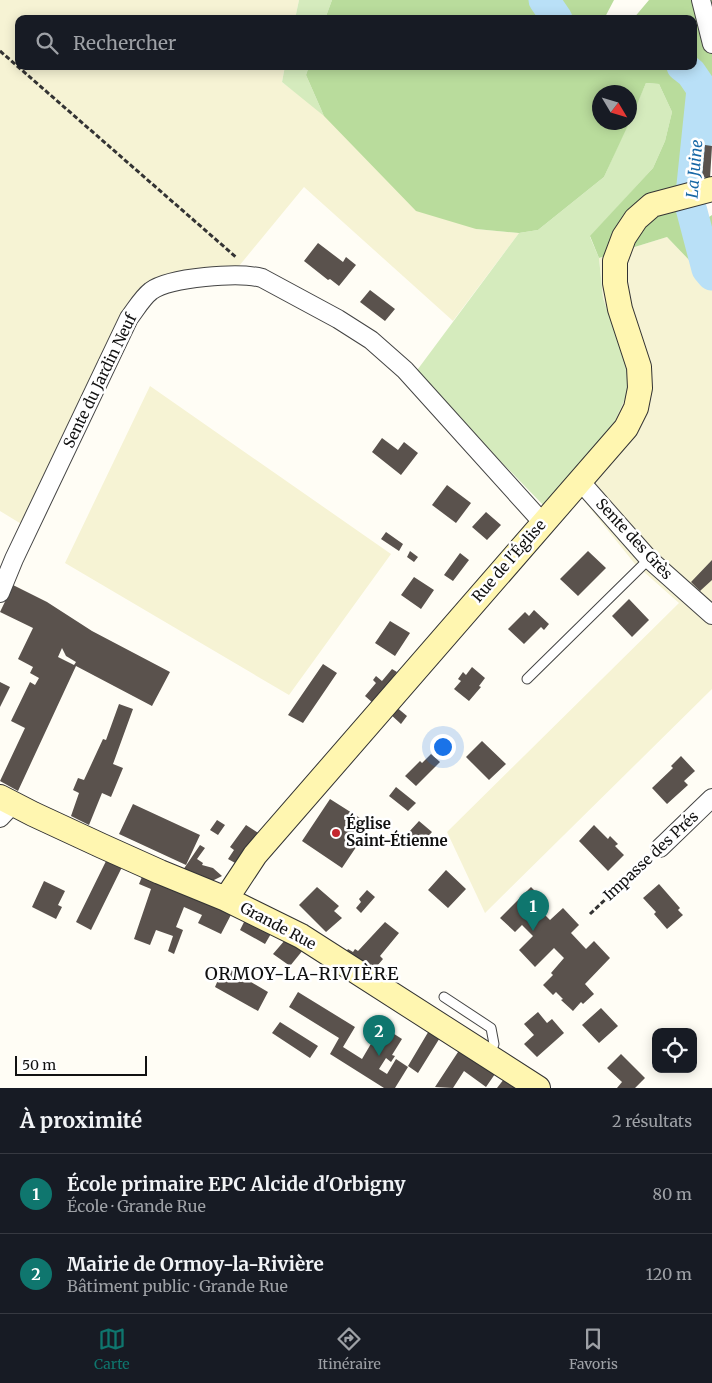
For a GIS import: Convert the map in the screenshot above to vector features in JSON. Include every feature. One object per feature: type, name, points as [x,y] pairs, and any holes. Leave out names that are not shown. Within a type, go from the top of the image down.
[{"type":"street","points":[[700,0],[712,44]]},
{"type":"street","name":"Rue de l'Église","points":[[226,898],[255,855],[626,428],[636,408],[640,388],[639,367],[620,309],[614,283],[615,261],[624,237],[636,219],[652,205],[708,190]]},
{"type":"street","name":"Sente du Jardin Neuf","points":[[0,593],[129,318],[142,299],[152,290],[167,283],[237,274],[262,278],[338,319],[371,340],[405,370],[543,523]]},
{"type":"street","name":"Sente des Grès","points":[[580,481],[649,559],[712,615]]},
{"type":"street","name":"Impasse des Prés","points":[[660,848],[712,798]]},
{"type":"street","name":"Grande Rue","points":[[4,806],[226,898],[301,936],[538,1088]]},
{"type":"lane","points":[[527,679],[649,559]]},
{"type":"lane","points":[[444,997],[492,1028],[494,1044],[489,1056]]},
{"type":"path","points":[[0,51],[15,64]]},
{"type":"path","points":[[22,70],[246,266],[251,275]]},
{"type":"path","name":"Impasse des Prés","points":[[590,914],[660,848]]},
{"type":"shaded area","points":[[0,0],[299,0],[296,15],[15,15],[15,70],[284,70],[282,82],[476,229],[519,233],[453,321],[304,187],[239,266],[173,274],[150,280],[130,299],[117,322],[23,525],[0,511]]},
{"type":"shaded area","points":[[667,237],[712,284],[712,689],[485,913],[447,832],[679,603],[635,564],[568,481],[632,384],[603,298],[599,258]]},
{"type":"shaded area","points":[[150,386],[391,554],[289,695],[65,563]]},
{"type":"green space","points":[[299,0],[332,0],[326,15],[296,15]]},
{"type":"green space","points":[[332,0],[614,0],[606,15],[326,15]]},
{"type":"green space","points":[[649,0],[712,0],[712,141],[690,139],[688,179],[679,177],[682,218],[709,217],[712,215],[712,284],[667,237],[599,258],[590,236],[653,168],[665,141],[672,112],[659,84],[646,83],[637,104],[637,85],[592,85],[592,130],[626,130],[604,177],[538,230],[519,233],[476,229],[416,211],[324,116],[306,75],[308,70],[697,70],[697,15],[636,15]]},
{"type":"green space","points":[[284,70],[308,70],[306,75],[324,116],[282,82]]},
{"type":"green space","points":[[646,83],[659,84],[672,112],[665,141],[653,168],[590,237],[599,258],[603,298],[632,383],[614,423],[545,507],[415,373],[519,233],[538,230],[604,177],[625,130],[637,130],[637,103]]},
{"type":"building","points":[[705,145],[712,146],[710,178],[702,177]]},
{"type":"building","points":[[318,243],[343,262],[346,257],[356,265],[339,286],[330,279],[328,280],[304,261]]},
{"type":"building","points":[[370,290],[395,309],[385,321],[360,302]]},
{"type":"building","points":[[382,438],[398,450],[404,442],[418,453],[401,475],[372,452]]},
{"type":"building","points":[[447,485],[471,503],[456,523],[432,505]]},
{"type":"building","points":[[486,512],[501,525],[487,540],[472,527]]},
{"type":"building","points":[[386,532],[403,544],[399,551],[381,539]]},
{"type":"building","points":[[410,551],[418,557],[414,562],[407,557]]},
{"type":"building","points":[[588,551],[606,568],[578,596],[560,579]]},
{"type":"building","points":[[460,553],[469,560],[453,581],[444,575]]},
{"type":"building","points":[[712,560],[712,580],[700,591],[691,582]]},
{"type":"building","points":[[414,577],[434,590],[421,609],[401,595]]},
{"type":"building","points":[[13,585],[47,602],[92,631],[170,672],[152,706],[76,666],[18,791],[0,781],[25,728],[11,721],[30,682],[35,685],[39,678],[30,673],[33,667],[18,659],[33,628],[0,612]],"holes":[[[62,648],[66,656],[76,662],[74,665],[58,657]]]},
{"type":"building","points":[[629,599],[649,620],[632,637],[612,616]]},
{"type":"building","points":[[534,610],[549,624],[544,630],[541,627],[524,644],[508,629],[525,612],[529,616]]},
{"type":"building","points":[[390,621],[410,633],[395,656],[375,643]]},
{"type":"building","points":[[323,664],[337,673],[303,723],[288,715]]},
{"type":"building","points":[[472,667],[485,678],[479,686],[481,687],[469,701],[454,689],[461,681],[458,679],[463,672],[466,675]]},
{"type":"building","points":[[392,669],[397,672],[373,703],[365,696],[376,683],[373,680],[376,676],[382,681]]},
{"type":"building","points":[[0,682],[10,687],[0,707]]},
{"type":"building","points":[[119,704],[133,709],[113,764],[123,768],[111,797],[102,793],[89,825],[71,816],[79,793],[73,790],[78,778],[84,780],[103,739],[106,740]]},
{"type":"building","points":[[395,706],[407,716],[401,724],[389,713]]},
{"type":"building","points":[[482,741],[506,764],[489,780],[466,757]]},
{"type":"building","points":[[431,754],[440,762],[416,786],[405,776],[420,761],[422,763]]},
{"type":"building","points":[[681,756],[695,771],[684,781],[688,785],[667,804],[652,788],[673,768],[671,766]]},
{"type":"building","points":[[396,787],[416,803],[408,811],[389,796]]},
{"type":"building","name":"Église Saint-Étienne","points":[[330,799],[371,825],[342,868],[302,841]]},
{"type":"building","points":[[133,804],[200,835],[186,865],[119,834]]},
{"type":"building","points":[[217,820],[225,825],[218,835],[210,830]]},
{"type":"building","points":[[419,821],[432,832],[421,844],[408,833]]},
{"type":"building","points":[[246,825],[260,834],[237,864],[228,859],[234,850],[230,847]]},
{"type":"building","points":[[594,825],[608,839],[610,836],[618,844],[615,846],[624,855],[608,871],[579,841]]},
{"type":"building","points":[[200,845],[205,848],[197,859],[203,863],[202,865],[213,868],[222,876],[212,881],[183,870]]},
{"type":"building","points":[[109,855],[125,861],[91,930],[76,922]]},
{"type":"building","points":[[446,870],[466,889],[448,908],[428,890]]},
{"type":"building","points":[[144,872],[234,909],[221,934],[198,923],[202,915],[184,907],[176,927],[183,930],[174,954],[168,951],[173,936],[156,930],[150,945],[134,939],[151,889],[139,884]]},
{"type":"building","points":[[44,881],[65,891],[58,905],[62,907],[56,919],[32,907]]},
{"type":"building","points":[[659,884],[680,908],[678,910],[683,915],[667,929],[654,914],[656,912],[643,898]]},
{"type":"building","points":[[317,887],[339,906],[334,911],[342,918],[326,932],[299,905]]},
{"type":"building","points":[[531,887],[546,902],[539,909],[550,920],[563,908],[579,925],[571,933],[586,949],[594,941],[610,958],[585,984],[594,994],[583,1004],[581,1002],[573,1011],[561,1000],[563,999],[556,992],[553,995],[543,985],[553,975],[551,973],[564,958],[554,948],[535,967],[519,950],[533,936],[522,925],[515,932],[500,918]]},
{"type":"building","points":[[367,890],[375,897],[361,913],[356,908],[361,902],[359,899]]},
{"type":"building","points":[[247,916],[272,932],[265,944],[240,930]]},
{"type":"building","points":[[385,922],[399,933],[380,956],[383,959],[372,972],[344,955],[348,949],[353,952],[355,949],[358,951]]},
{"type":"building","points":[[285,940],[303,950],[290,966],[273,954]]},
{"type":"building","points":[[224,966],[268,992],[258,1011],[215,987]]},
{"type":"building","points":[[298,992],[355,1027],[343,1047],[362,1059],[372,1042],[367,1040],[377,1023],[402,1039],[392,1055],[395,1056],[391,1062],[386,1058],[379,1069],[387,1074],[396,1059],[408,1067],[395,1088],[384,1088],[330,1054],[339,1038],[289,1007]]},
{"type":"building","points":[[601,1008],[618,1026],[599,1043],[582,1025]]},
{"type":"building","points":[[538,1012],[547,1023],[552,1019],[564,1033],[537,1057],[524,1044],[534,1035],[524,1024]]},
{"type":"building","points":[[280,1022],[318,1046],[310,1058],[272,1033]]},
{"type":"building","points":[[430,1029],[441,1036],[418,1073],[408,1066]]},
{"type":"building","points":[[460,1049],[495,1074],[486,1087],[464,1071],[453,1088],[435,1087]]},
{"type":"building","points":[[621,1054],[645,1078],[635,1088],[617,1088],[622,1082],[607,1068]]},
{"type":"building","points":[[504,1079],[517,1088],[497,1088]]},
{"type":"waterway","name":"La Juine","points":[[544,0],[554,15]]},
{"type":"waterway","name":"La Juine","points":[[687,70],[702,89],[690,204],[707,269],[712,275]]},
{"type":"place","name":"Église Saint-Étienne","points":[[336,833]]},
{"type":"place","name":"École primaire EPC Alcide d'Orbigny","points":[[533,931]]},
{"type":"place","name":"Mairie de Ormoy-la-Rivière","points":[[379,1056]]},
{"type":"district","name":"ORMOY-LA-RIVIÈRE","points":[[302,974]]}]
